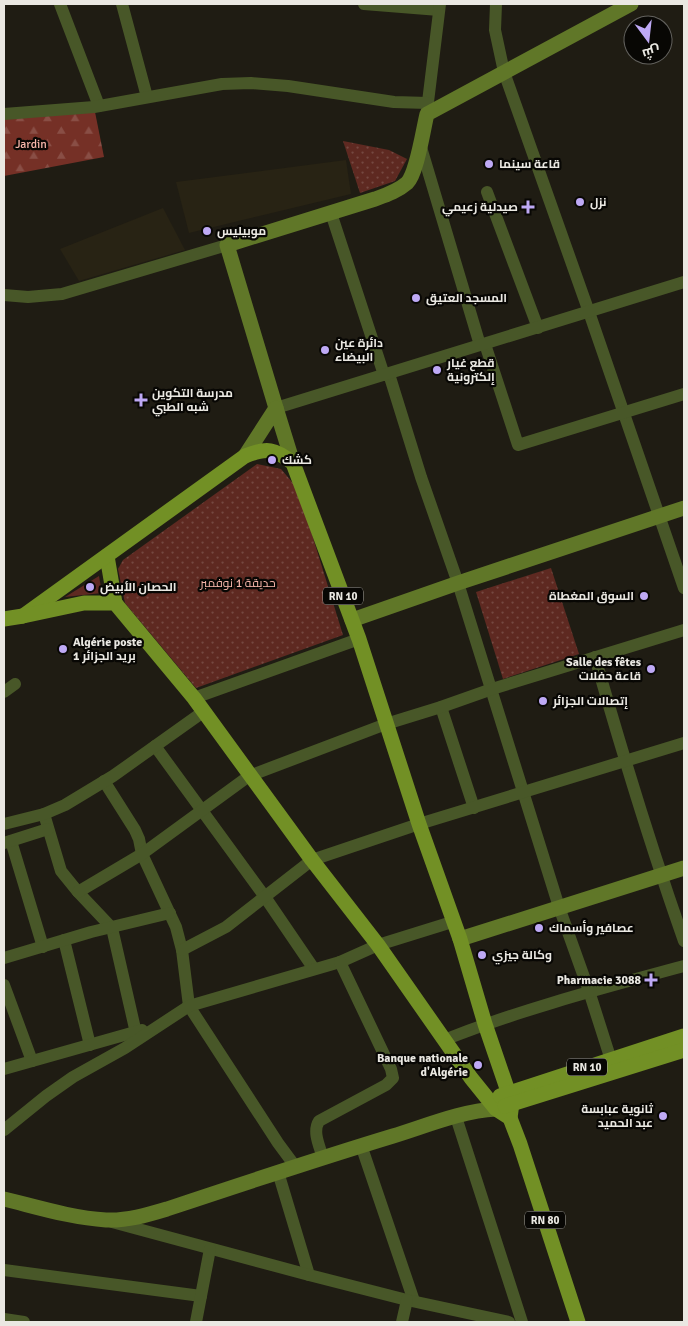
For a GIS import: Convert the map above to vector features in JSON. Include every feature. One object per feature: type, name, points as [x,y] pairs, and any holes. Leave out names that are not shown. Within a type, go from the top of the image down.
[{"type":"main road","points":[[23,616],[245,456],[258,451],[269,450],[279,453],[293,463]]},
{"type":"main road","name":"RN 10","points":[[293,463],[359,639],[419,824],[452,922],[460,939],[485,1024],[511,1098],[510,1118]]},
{"type":"main road","points":[[107,556],[115,603],[194,698],[249,776],[378,945],[489,1106],[510,1118]]},
{"type":"main road","points":[[4,619],[84,603],[115,603]]},
{"type":"main road","name":"RN 10","points":[[489,1106],[611,1060],[684,1036]]},
{"type":"main road","name":"RN 10","points":[[511,1098],[684,1050]]},
{"type":"main road","name":"RN 80","points":[[510,1118],[524,1153],[578,1322]]},
{"type":"street","points":[[60,4],[99,106]]},
{"type":"street","points":[[122,4],[147,97]]},
{"type":"street","points":[[4,294],[28,297],[62,294],[331,213],[395,191],[409,181],[414,170],[428,109],[440,7],[364,4]]},
{"type":"street","points":[[496,4],[495,30],[504,72],[590,312],[684,588]]},
{"type":"street","points":[[4,114],[99,106],[222,84],[251,83],[288,86],[428,109],[504,72],[631,4]]},
{"type":"street","points":[[420,144],[483,345],[518,445],[684,394]]},
{"type":"street","points":[[487,192],[538,328]]},
{"type":"street","points":[[331,213],[458,583],[559,907],[611,1060]]},
{"type":"street","points":[[227,245],[293,463]]},
{"type":"street","points":[[245,456],[276,408],[684,282]]},
{"type":"street","points":[[352,620],[684,508]]},
{"type":"street","points":[[4,628],[23,616]]},
{"type":"street","points":[[78,892],[142,854],[249,776],[386,724],[684,630]]},
{"type":"street","points":[[194,698],[359,639]]},
{"type":"street","points":[[595,657],[625,761],[684,941]]},
{"type":"street","points":[[4,692],[15,684]]},
{"type":"street","points":[[441,707],[474,808]]},
{"type":"street","points":[[4,824],[44,814],[64,804],[104,781],[203,712]]},
{"type":"street","points":[[182,950],[226,927],[312,860],[419,824],[684,742]]},
{"type":"street","points":[[156,746],[314,969]]},
{"type":"street","points":[[104,781],[140,840],[142,854],[176,926],[182,950],[189,1006],[295,1166]]},
{"type":"street","points":[[44,814],[61,871],[112,928],[136,1032]]},
{"type":"street","points":[[43,946],[7,842],[48,829]]},
{"type":"street","points":[[460,939],[684,868]]},
{"type":"street","points":[[4,958],[90,932],[170,912]]},
{"type":"street","points":[[4,1130],[73,1077],[124,1048],[189,1006],[340,962],[378,945],[452,922]]},
{"type":"street","points":[[64,940],[90,1045]]},
{"type":"street","points":[[323,1158],[316,1133],[317,1125],[386,1085],[393,1078],[391,1069],[340,962]]},
{"type":"street","points":[[444,1040],[485,1024],[589,992],[684,966]]},
{"type":"street","points":[[4,985],[32,1061]]},
{"type":"street","points":[[4,1069],[136,1032],[167,1020]]},
{"type":"street","points":[[4,1199],[84,1218],[108,1220],[136,1218],[361,1145],[489,1106]]},
{"type":"street","points":[[456,1117],[522,1322]]},
{"type":"street","points":[[361,1145],[410,1300],[402,1322]]},
{"type":"street","points":[[278,1172],[309,1275]]},
{"type":"street","points":[[108,1220],[309,1275],[503,1322]]},
{"type":"street","points":[[196,1322],[210,1249]]},
{"type":"street","points":[[4,1270],[201,1296]]},
{"type":"street","points":[[4,1319],[24,1322]]},
{"type":"shaded area","points":[[346,160],[351,194],[189,233],[176,182]]},
{"type":"shaded area","points":[[163,208],[185,250],[79,281],[60,249]]},
{"type":"green space","name":"Jardin","points":[[94,107],[104,157],[4,176],[4,119]]},
{"type":"green space","points":[[343,141],[389,150],[407,159],[395,181],[360,193]]},
{"type":"green space","name":"حديقة 1 نوفمبر","points":[[257,464],[281,469],[298,489],[343,635],[196,688],[125,603],[118,569],[123,560]]},
{"type":"green space","points":[[551,568],[579,654],[503,679],[476,592]]},
{"type":"green space","points":[[99,576],[102,593],[65,597]]},
{"type":"place","name":"قاعة سينما","points":[[489,164]]},
{"type":"place","name":"نزل","points":[[580,202]]},
{"type":"place","name":"صيدلية زعيمي","points":[[528,207]]},
{"type":"place","name":"موبيليس","points":[[207,231]]},
{"type":"place","name":"المسجد العتيق","points":[[416,298]]},
{"type":"place","name":"دائرة عين البيضاء","points":[[325,350]]},
{"type":"place","name":"قطع غيار إلكترونية","points":[[437,370]]},
{"type":"place","name":"مدرسة التكوين شبه الطبي","points":[[141,400]]},
{"type":"place","name":"كشك","points":[[272,460]]},
{"type":"place","name":"الحصان الأبيض","points":[[90,587]]},
{"type":"place","name":"السوق المغطاة","points":[[644,596]]},
{"type":"place","name":"Algérie poste 1 بريد الجزائر","points":[[63,649]]},
{"type":"place","name":"Salle des fêtes قاعة حفلات","points":[[651,669]]},
{"type":"place","name":"إتصالات الجزائر","points":[[543,701]]},
{"type":"place","name":"عصافير وأسماك","points":[[539,928]]},
{"type":"place","name":"وكالة جيزي","points":[[482,955]]},
{"type":"place","name":"Pharmacie 3088","points":[[651,980]]},
{"type":"place","name":"Banque nationale d'Algérie","points":[[478,1065]]},
{"type":"place","name":"ثانوية عبابسة عبد الحميد","points":[[663,1116]]}]
